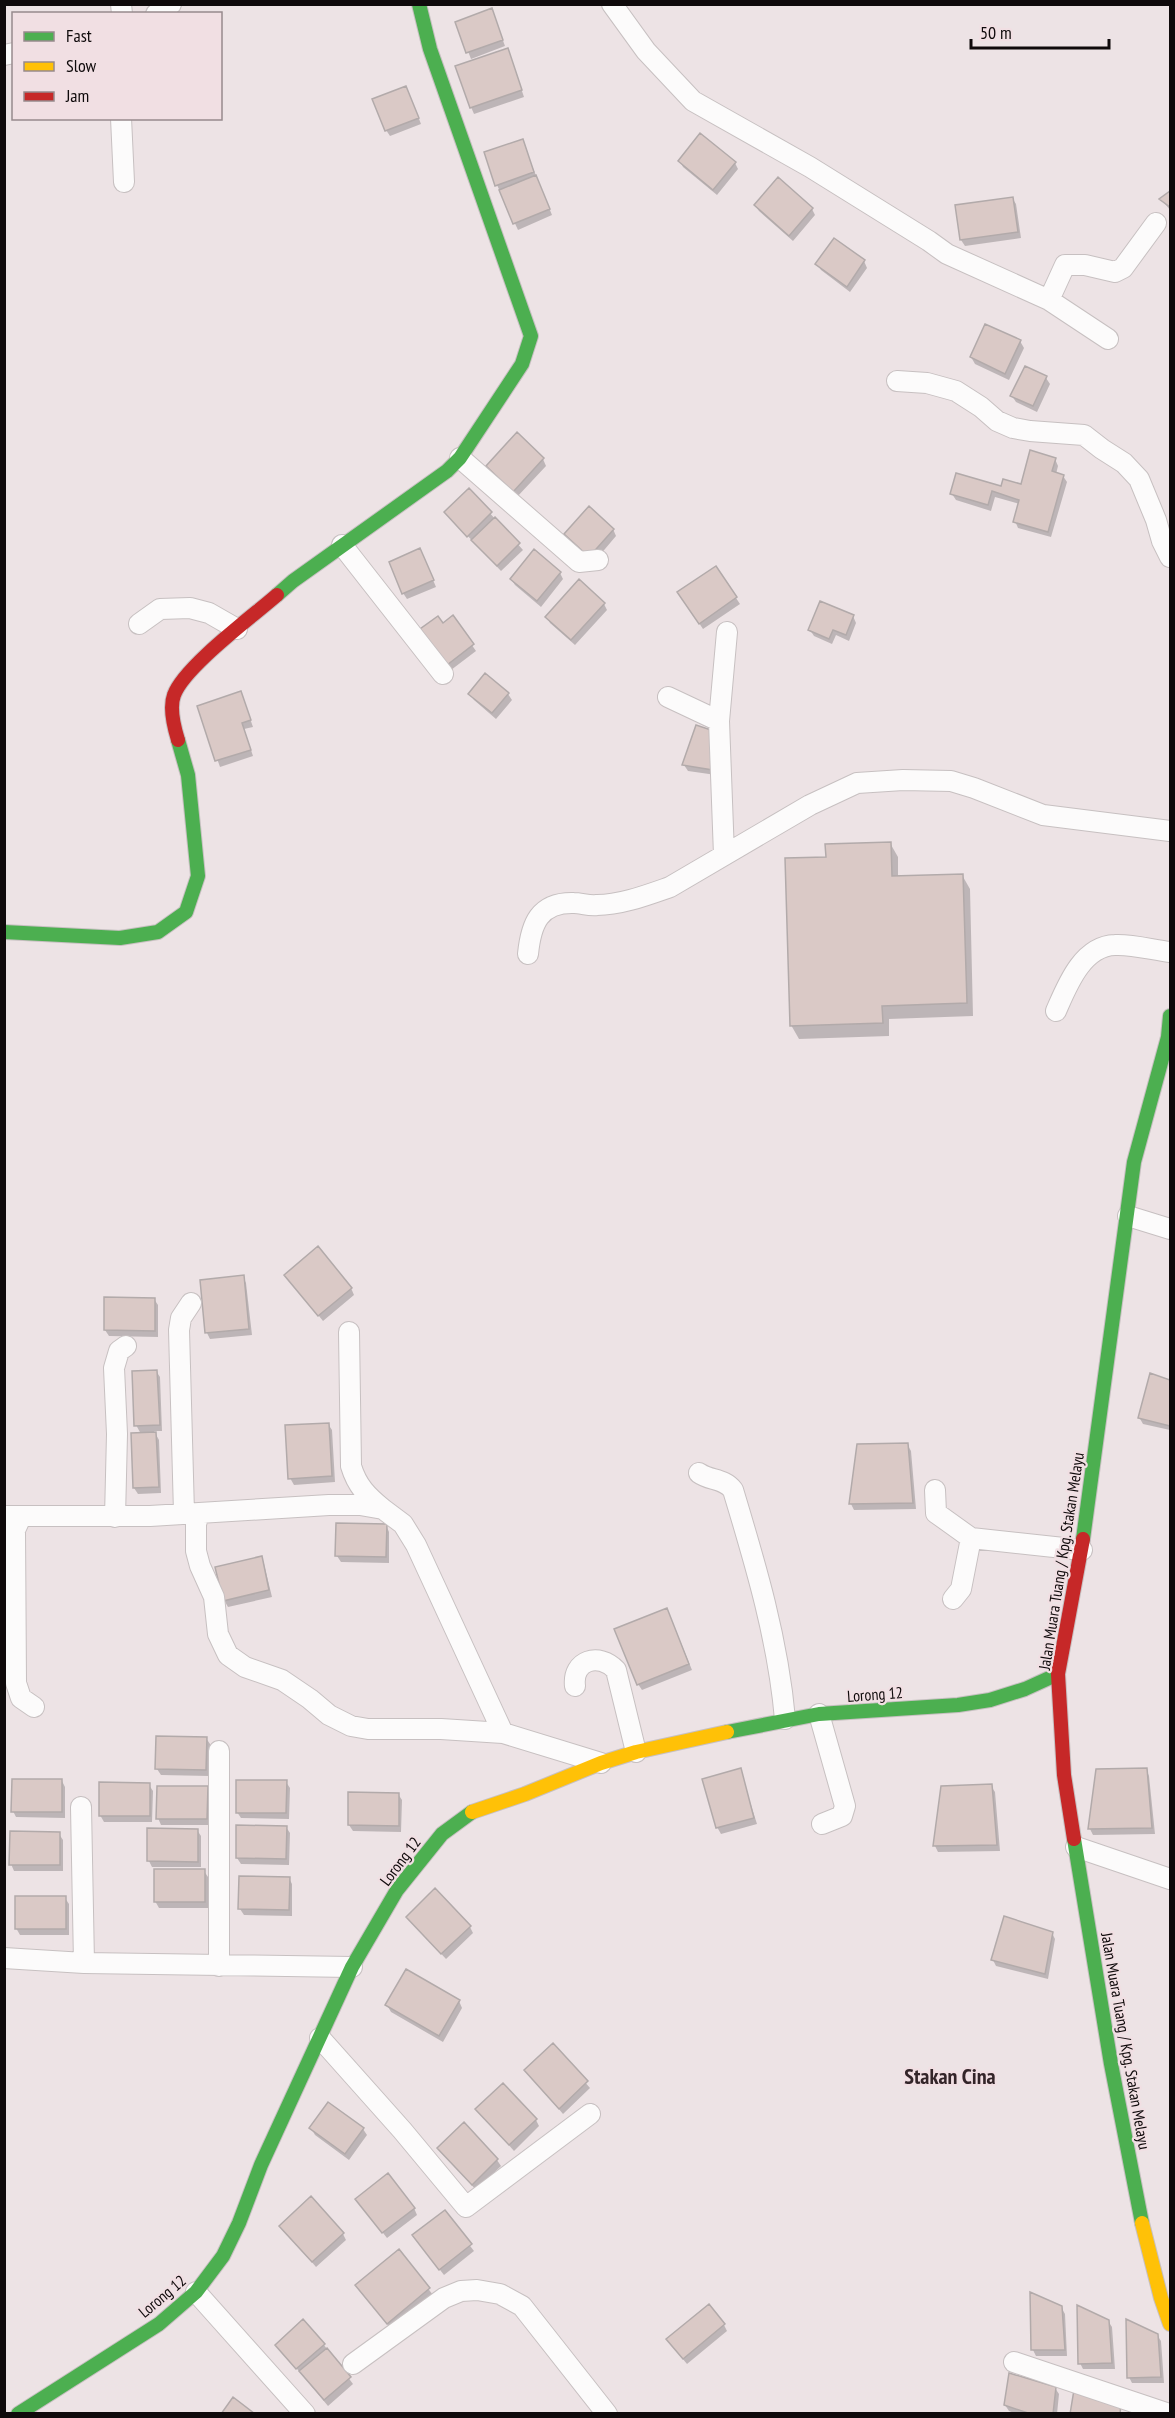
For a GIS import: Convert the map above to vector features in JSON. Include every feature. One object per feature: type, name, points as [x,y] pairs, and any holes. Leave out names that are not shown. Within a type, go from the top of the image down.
[{"type":"street","points":[[4,932],[120,938],[158,932],[186,912],[198,876],[188,775],[173,723],[174,695],[195,666],[293,581],[447,471],[460,458],[522,364],[531,336],[430,48],[419,4]]},
{"type":"street","points":[[612,4],[646,51],[693,101],[810,167],[947,254],[1049,300],[1108,339]]},
{"type":"street","points":[[122,120],[124,182]]},
{"type":"street","points":[[1049,300],[1065,265],[1085,265],[1115,272],[1123,268],[1156,223]]},
{"type":"street","points":[[897,381],[927,383],[956,391],[981,407],[997,421],[1013,428],[1084,435],[1124,463],[1139,480],[1170,557]]},
{"type":"street","points":[[460,458],[579,562],[598,561]]},
{"type":"street","points":[[342,545],[443,674]]},
{"type":"street","points":[[139,624],[160,609],[190,608],[209,613],[237,629]]},
{"type":"street","points":[[724,855],[719,721],[727,632]]},
{"type":"street","points":[[668,697],[719,721]]},
{"type":"street","points":[[528,954],[529,937],[538,916],[553,904],[598,905],[645,896],[670,887],[810,805],[857,783],[903,780],[951,781],[1043,815],[1170,831]]},
{"type":"street","points":[[1056,1011],[1077,970],[1098,948],[1115,945],[1170,952]]},
{"type":"street","name":"Jalan Muara Tuang / Kpg. Stakan Melayu","points":[[1170,1016],[1169,1037],[1134,1162],[1082,1550],[1058,1674],[1064,1775],[1111,2064],[1140,2215],[1170,2324]]},
{"type":"street","points":[[1128,1216],[1170,1229]]},
{"type":"street","points":[[191,1303],[181,1318],[179,1330],[191,1513],[196,1551],[214,1597],[218,1634],[228,1655],[245,1666],[282,1680],[319,1708],[351,1726],[368,1729],[441,1729],[503,1733],[602,1763]]},
{"type":"street","points":[[349,1332],[351,1466],[356,1481],[367,1496],[403,1524],[416,1545],[503,1733]]},
{"type":"street","points":[[115,1517],[117,1434],[114,1368],[119,1351],[126,1346]]},
{"type":"street","points":[[699,1473],[724,1481],[733,1490],[766,1603],[776,1649],[785,1719]]},
{"type":"street","points":[[935,1490],[936,1513],[971,1538],[1082,1550]]},
{"type":"street","points":[[34,1707],[21,1698],[16,1683],[13,1517],[115,1517],[329,1505],[360,1505],[383,1509]]},
{"type":"street","points":[[953,1599],[962,1589],[971,1538]]},
{"type":"street","points":[[574,1686],[574,1677],[578,1668],[586,1662],[595,1660],[611,1664],[620,1681],[636,1752]]},
{"type":"street","name":"Lorong 12","points":[[18,2414],[159,2324],[196,2292],[223,2256],[239,2223],[261,2166],[352,1967],[397,1890],[442,1834],[474,1811],[636,1752],[785,1719],[819,1714],[979,1702],[1025,1689],[1058,1674]]},
{"type":"street","points":[[819,1714],[845,1806],[842,1816],[822,1824]]},
{"type":"street","points":[[219,1751],[219,1966]]},
{"type":"street","points":[[81,1807],[84,1963]]},
{"type":"street","points":[[1076,1847],[1170,1879]]},
{"type":"street","points":[[4,1958],[84,1963],[352,1967]]},
{"type":"street","points":[[320,2038],[402,2130],[466,2207],[590,2114]]},
{"type":"street","points":[[353,2364],[444,2298],[469,2290],[500,2294],[522,2306],[607,2414]]},
{"type":"street","points":[[196,2292],[305,2414]]},
{"type":"street","points":[[1014,2362],[1169,2414]]},
{"type":"building","points":[[492,8],[503,40],[466,53],[455,22]]},
{"type":"building","points":[[508,48],[522,90],[470,108],[455,66]]},
{"type":"building","points":[[406,86],[419,118],[385,131],[372,99]]},
{"type":"building","points":[[700,133],[736,162],[713,190],[678,161]]},
{"type":"building","points":[[523,139],[534,172],[495,186],[484,152]]},
{"type":"building","points":[[536,175],[550,209],[513,224],[499,190]]},
{"type":"building","points":[[778,177],[813,208],[789,236],[754,205]]},
{"type":"building","points":[[1170,191],[1170,207],[1159,199]]},
{"type":"building","points":[[1013,197],[1018,232],[960,240],[955,205]]},
{"type":"building","points":[[834,238],[865,260],[847,287],[815,264]]},
{"type":"building","points":[[985,324],[1021,340],[1005,374],[970,357]]},
{"type":"building","points":[[1025,366],[1047,376],[1033,406],[1010,396]]},
{"type":"building","points":[[517,432],[544,458],[513,492],[486,466]]},
{"type":"building","points":[[1030,450],[1056,458],[1052,471],[1064,475],[1048,532],[1013,522],[1019,500],[992,491],[988,505],[950,494],[956,473],[1001,486],[1003,479],[1021,484]]},
{"type":"building","points":[[469,488],[492,512],[467,537],[444,512]]},
{"type":"building","points":[[589,506],[614,529],[589,557],[564,534]]},
{"type":"building","points":[[495,517],[520,543],[497,566],[471,540]]},
{"type":"building","points":[[420,548],[434,580],[402,594],[389,562]]},
{"type":"building","points":[[534,549],[561,572],[537,601],[510,579]]},
{"type":"building","points":[[716,566],[737,597],[699,624],[677,592]]},
{"type":"building","points":[[579,579],[605,603],[571,640],[545,617]]},
{"type":"building","points":[[820,601],[854,615],[846,635],[833,630],[829,639],[808,630]]},
{"type":"building","points":[[453,615],[474,644],[447,665],[420,629],[438,616],[443,623]]},
{"type":"building","points":[[485,673],[509,693],[492,713],[468,694]]},
{"type":"building","points":[[241,691],[251,720],[242,723],[251,750],[215,761],[197,706]]},
{"type":"building","points":[[696,725],[714,731],[713,770],[682,765]]},
{"type":"building","points":[[891,842],[892,876],[963,874],[967,1003],[882,1006],[883,1023],[790,1026],[785,858],[826,857],[825,844]]},
{"type":"building","points":[[318,1246],[352,1288],[318,1316],[284,1275]]},
{"type":"building","points":[[244,1275],[249,1329],[205,1333],[200,1280]]},
{"type":"building","points":[[104,1297],[155,1298],[155,1331],[104,1330]]},
{"type":"building","points":[[157,1370],[160,1425],[134,1426],[132,1371]]},
{"type":"building","points":[[1150,1373],[1170,1380],[1170,1426],[1138,1418]]},
{"type":"building","points":[[329,1423],[332,1476],[288,1479],[285,1425]]},
{"type":"building","points":[[156,1432],[159,1487],[133,1488],[131,1433]]},
{"type":"building","points":[[908,1443],[913,1503],[849,1504],[857,1444]]},
{"type":"building","points":[[336,1523],[387,1524],[386,1557],[335,1556]]},
{"type":"building","points":[[262,1556],[269,1590],[223,1601],[215,1567]]},
{"type":"building","points":[[667,1608],[689,1664],[637,1685],[614,1629]]},
{"type":"building","points":[[156,1736],[207,1737],[206,1770],[155,1769]]},
{"type":"building","points":[[741,1768],[754,1818],[716,1828],[702,1779]]},
{"type":"building","points":[[1147,1768],[1152,1828],[1088,1829],[1096,1769]]},
{"type":"building","points":[[12,1779],[62,1779],[62,1812],[11,1812]]},
{"type":"building","points":[[236,1780],[287,1780],[286,1813],[236,1813]]},
{"type":"building","points":[[99,1782],[150,1783],[150,1816],[99,1816]]},
{"type":"building","points":[[992,1784],[997,1845],[933,1846],[941,1786]]},
{"type":"building","points":[[157,1786],[208,1786],[207,1819],[156,1819]]},
{"type":"building","points":[[348,1792],[399,1793],[399,1826],[348,1825]]},
{"type":"building","points":[[236,1825],[287,1826],[286,1859],[236,1858]]},
{"type":"building","points":[[147,1828],[198,1829],[198,1862],[147,1861]]},
{"type":"building","points":[[10,1831],[60,1832],[60,1865],[9,1865]]},
{"type":"building","points":[[154,1869],[205,1869],[205,1902],[154,1902]]},
{"type":"building","points":[[239,1876],[290,1877],[289,1910],[238,1909]]},
{"type":"building","points":[[435,1888],[471,1926],[441,1954],[406,1917]]},
{"type":"building","points":[[15,1896],[66,1896],[66,1929],[15,1929]]},
{"type":"building","points":[[1004,1916],[1053,1932],[1045,1974],[991,1960]]},
{"type":"building","points":[[406,1969],[460,2000],[439,2036],[385,2005]]},
{"type":"building","points":[[553,2043],[588,2081],[559,2109],[524,2070]]},
{"type":"building","points":[[503,2083],[537,2119],[509,2145],[475,2109]]},
{"type":"building","points":[[328,2102],[364,2128],[345,2154],[309,2128]]},
{"type":"building","points":[[464,2122],[498,2159],[472,2185],[437,2148]]},
{"type":"building","points":[[388,2173],[415,2208],[382,2233],[355,2199]]},
{"type":"building","points":[[311,2196],[344,2233],[312,2262],[279,2226]]},
{"type":"building","points":[[445,2210],[472,2244],[439,2270],[412,2235]]},
{"type":"building","points":[[399,2249],[430,2288],[387,2324],[355,2285]]},
{"type":"building","points":[[1030,2292],[1062,2306],[1065,2350],[1031,2350]]},
{"type":"building","points":[[709,2304],[725,2324],[683,2359],[666,2339]]},
{"type":"building","points":[[1077,2305],[1109,2320],[1112,2363],[1078,2364]]},
{"type":"building","points":[[303,2319],[325,2344],[296,2369],[275,2345]]},
{"type":"building","points":[[1126,2319],[1158,2334],[1161,2377],[1127,2378]]},
{"type":"building","points":[[327,2348],[351,2377],[324,2400],[299,2371]]},
{"type":"building","points":[[1009,2373],[1056,2387],[1053,2414],[1031,2414],[1004,2405]]},
{"type":"building","points":[[1074,2390],[1121,2403],[1120,2414],[1070,2414]]},
{"type":"building","points":[[233,2397],[255,2414],[221,2414]]},
{"type":"traffic: fast","points":[[277,595],[293,581],[447,471],[460,458],[522,364],[531,336],[430,49],[419,4]]},
{"type":"traffic: fast","points":[[4,932],[120,938],[158,932],[186,912],[198,876],[188,775],[178,740]]},
{"type":"traffic: fast","points":[[1083,1539],[1134,1162],[1168,1037],[1170,1016]]},
{"type":"traffic: fast","points":[[727,1732],[819,1714],[958,1705],[990,1700],[1025,1689],[1058,1674]]},
{"type":"traffic: fast","points":[[18,2414],[159,2324],[196,2292],[223,2256],[239,2223],[261,2165],[352,1967],[397,1890],[442,1834],[472,1812]]},
{"type":"traffic: fast","points":[[1074,1839],[1111,2064],[1142,2223]]},
{"type":"traffic: slow","points":[[472,1812],[636,1752],[727,1732]]},
{"type":"traffic: slow","points":[[1142,2223],[1170,2324]]},
{"type":"traffic: jam","points":[[178,740],[172,706],[174,695],[180,684],[236,628],[277,595]]},
{"type":"traffic: jam","points":[[1074,1839],[1064,1775],[1058,1674],[1083,1539]]},
{"type":"district","name":"Stakan Cina","points":[[950,2076]]}]
